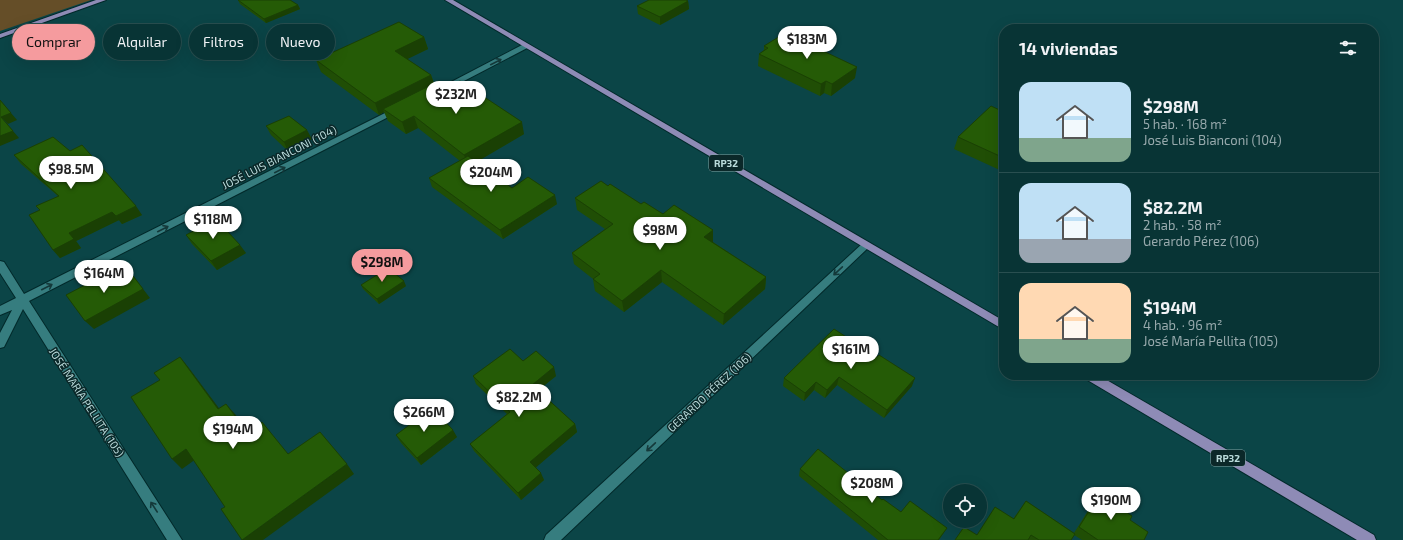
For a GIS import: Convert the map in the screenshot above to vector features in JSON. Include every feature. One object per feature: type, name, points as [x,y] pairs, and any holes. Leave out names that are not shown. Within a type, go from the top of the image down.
[{"type":"main road","points":[[0,36],[103,0]]},
{"type":"main road","name":"RP32","points":[[448,0],[999,323]]},
{"type":"main road","name":"RP32","points":[[1097,380],[1369,540]]},
{"type":"street","points":[[427,96],[527,46]]},
{"type":"street","name":"JOSÉ LUIS BIANCONI (104)","points":[[0,311],[406,107]]},
{"type":"street","name":"GERARDO PÉREZ (106)","points":[[551,540],[866,245]]},
{"type":"street","name":"JOSÉ MARÍA PELLITA (105)","points":[[0,265],[175,540]]},
{"type":"street","points":[[0,344],[22,300]]},
{"type":"shaded area","points":[[0,0],[91,0],[21,24],[12,24],[12,27],[0,31]]},
{"type":"building","points":[[238,0],[290,0],[298,5],[264,19]]},
{"type":"building","points":[[649,0],[688,1],[660,17],[637,6]]},
{"type":"building","points":[[399,22],[424,37],[395,51],[431,75],[375,103],[316,60],[335,60],[335,51]]},
{"type":"building","points":[[785,33],[857,67],[832,84],[826,81],[821,84],[759,54],[768,48],[764,46]]},
{"type":"building","points":[[439,81],[449,87],[460,81],[522,122],[464,155],[414,116],[402,122],[383,109]]},
{"type":"building","points":[[0,100],[11,113],[1,117],[13,131],[0,136]]},
{"type":"building","points":[[991,106],[999,110],[999,156],[958,137]]},
{"type":"building","points":[[289,116],[307,130],[284,142],[266,126]]},
{"type":"building","points":[[53,137],[70,151],[82,145],[136,206],[116,216],[112,212],[69,233],[74,239],[53,250],[29,215],[40,210],[36,206],[59,196],[14,155]]},
{"type":"building","points":[[468,156],[512,188],[528,177],[555,195],[500,230],[429,178]]},
{"type":"building","points":[[601,181],[608,186],[610,184],[641,204],[644,202],[663,214],[674,205],[713,230],[704,237],[766,277],[724,314],[661,270],[622,301],[593,279],[600,274],[572,253],[613,224],[575,198]]},
{"type":"building","points":[[216,219],[240,245],[211,261],[186,235]]},
{"type":"building","points":[[127,268],[143,289],[85,321],[66,295],[89,283],[92,286]]},
{"type":"building","points":[[388,268],[404,281],[377,299],[361,285]]},
{"type":"building","points":[[834,329],[877,357],[879,355],[915,378],[887,410],[839,377],[827,390],[816,382],[805,393],[784,378]]},
{"type":"building","points":[[510,349],[523,361],[536,351],[554,367],[532,385],[575,424],[530,462],[541,473],[518,493],[470,444],[510,412],[473,376]]},
{"type":"building","points":[[180,357],[218,409],[226,404],[247,432],[262,422],[288,454],[320,432],[347,464],[242,540],[221,509],[225,507],[186,449],[172,459],[131,397],[160,380],[154,373]]},
{"type":"building","points":[[432,408],[453,430],[417,458],[396,435]]},
{"type":"building","points":[[818,449],[882,500],[883,499],[901,512],[910,501],[943,525],[943,528],[947,528],[938,540],[888,540],[800,469]]},
{"type":"building","points":[[1104,488],[1120,499],[1117,506],[1132,516],[1130,520],[1148,532],[1144,540],[1098,540],[1079,527]]},
{"type":"building","points":[[1026,501],[1075,534],[1071,540],[1039,540],[1031,535],[1028,540],[955,540],[963,528],[977,535],[982,528],[987,528],[987,519],[995,507],[1014,519]]}]
